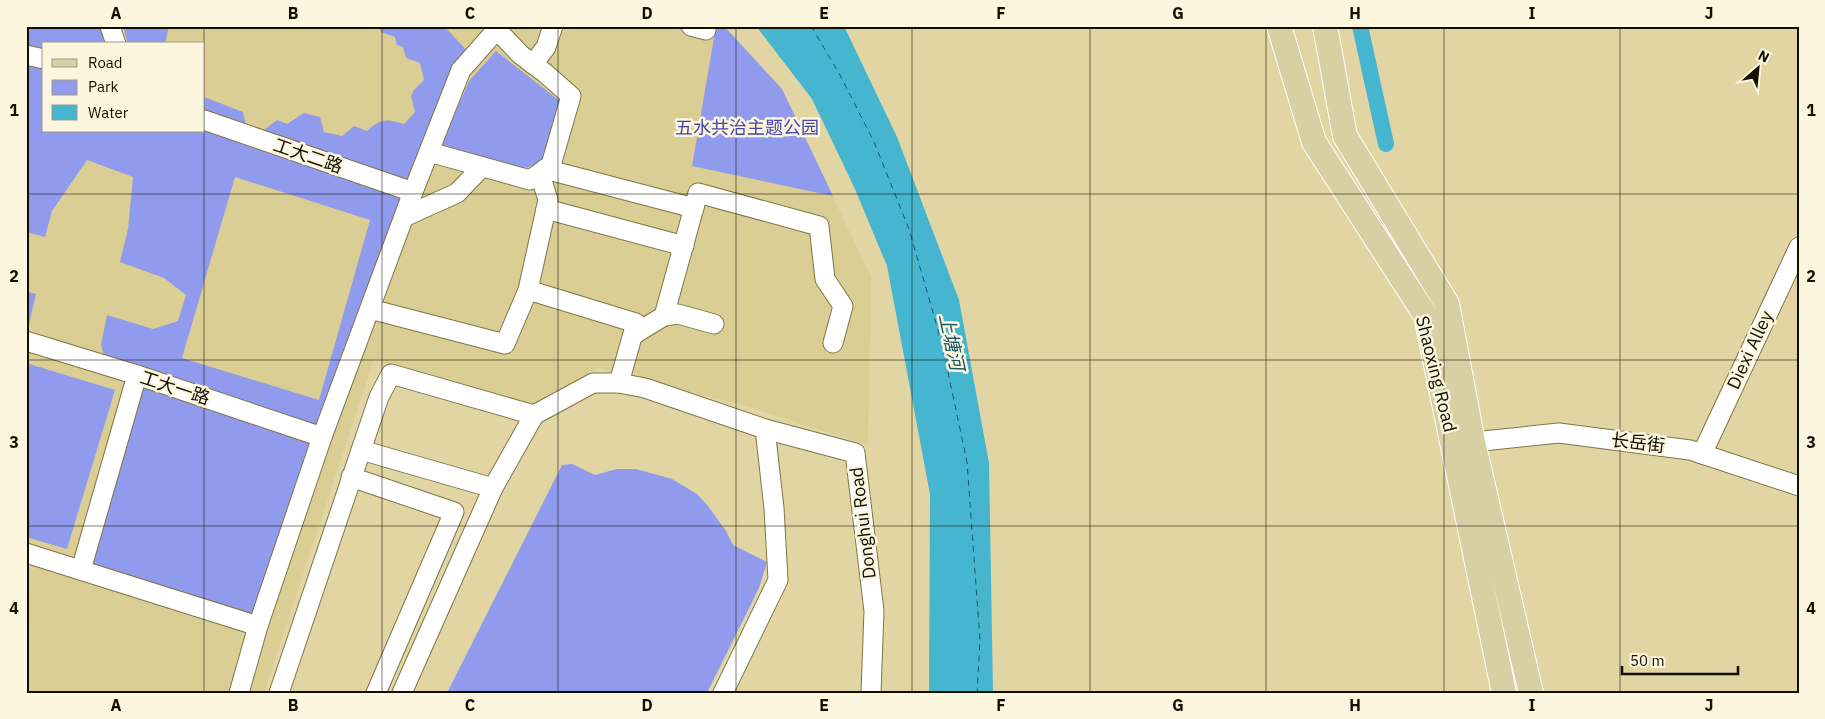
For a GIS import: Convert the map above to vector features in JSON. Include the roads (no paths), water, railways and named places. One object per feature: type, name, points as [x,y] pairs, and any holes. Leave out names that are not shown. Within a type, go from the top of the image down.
[{"type":"main road","name":"Shaoxing Road","points":[[1279,26],[1314,142],[1426,316],[1504,693]]},
{"type":"main road","name":"Shaoxing Road","points":[[1326,26],[1345,136],[1447,304],[1473,442],[1531,693]]},
{"type":"street","points":[[110,26],[115,42]]},
{"type":"street","points":[[533,64],[546,47],[553,26]]},
{"type":"street","points":[[239,693],[258,626],[322,437],[413,192],[429,152],[462,70],[499,28],[521,55],[571,96],[551,165],[530,180],[429,152]]},
{"type":"street","points":[[26,55],[42,59]]},
{"type":"street","name":"工大二路","points":[[205,120],[413,192]]},
{"type":"street","points":[[404,217],[457,194],[482,167]]},
{"type":"street","points":[[543,171],[694,208]]},
{"type":"street","points":[[370,309],[504,344],[528,290],[548,200],[543,171]]},
{"type":"street","points":[[664,316],[698,193],[819,226],[825,279],[843,306],[833,343]]},
{"type":"street","points":[[546,209],[684,246]]},
{"type":"street","name":"Diexi Alley","points":[[1702,454],[1799,247]]},
{"type":"street","points":[[528,290],[636,323],[618,383]]},
{"type":"street","points":[[633,335],[664,316],[678,314],[714,324]]},
{"type":"street","name":"工大一路","points":[[26,341],[137,375],[322,437]]},
{"type":"street","points":[[279,693],[379,397],[391,374],[534,415],[493,488],[402,693]]},
{"type":"street","points":[[80,570],[137,375]]},
{"type":"street","name":"Donghui Road","points":[[534,415],[593,383],[618,383],[645,388],[765,428],[855,453],[874,611],[871,693]]},
{"type":"street","points":[[723,693],[778,580],[774,508],[765,428]]},
{"type":"street","name":"长岳街","points":[[1473,442],[1559,433],[1690,450],[1799,486]]},
{"type":"street","points":[[361,450],[493,488]]},
{"type":"street","points":[[352,477],[454,512],[376,693]]},
{"type":"street","points":[[26,554],[258,626]]},
{"type":"water","name":"上塘河","points":[[756,26],[844,26],[897,137],[959,300],[989,463],[993,693],[929,693],[930,494],[887,266],[855,189],[812,99]]},
{"type":"waterway","points":[[1360,26],[1386,144]]},
{"type":"park label","name":"五水共治主题公园","points":[[747,128]]}]
